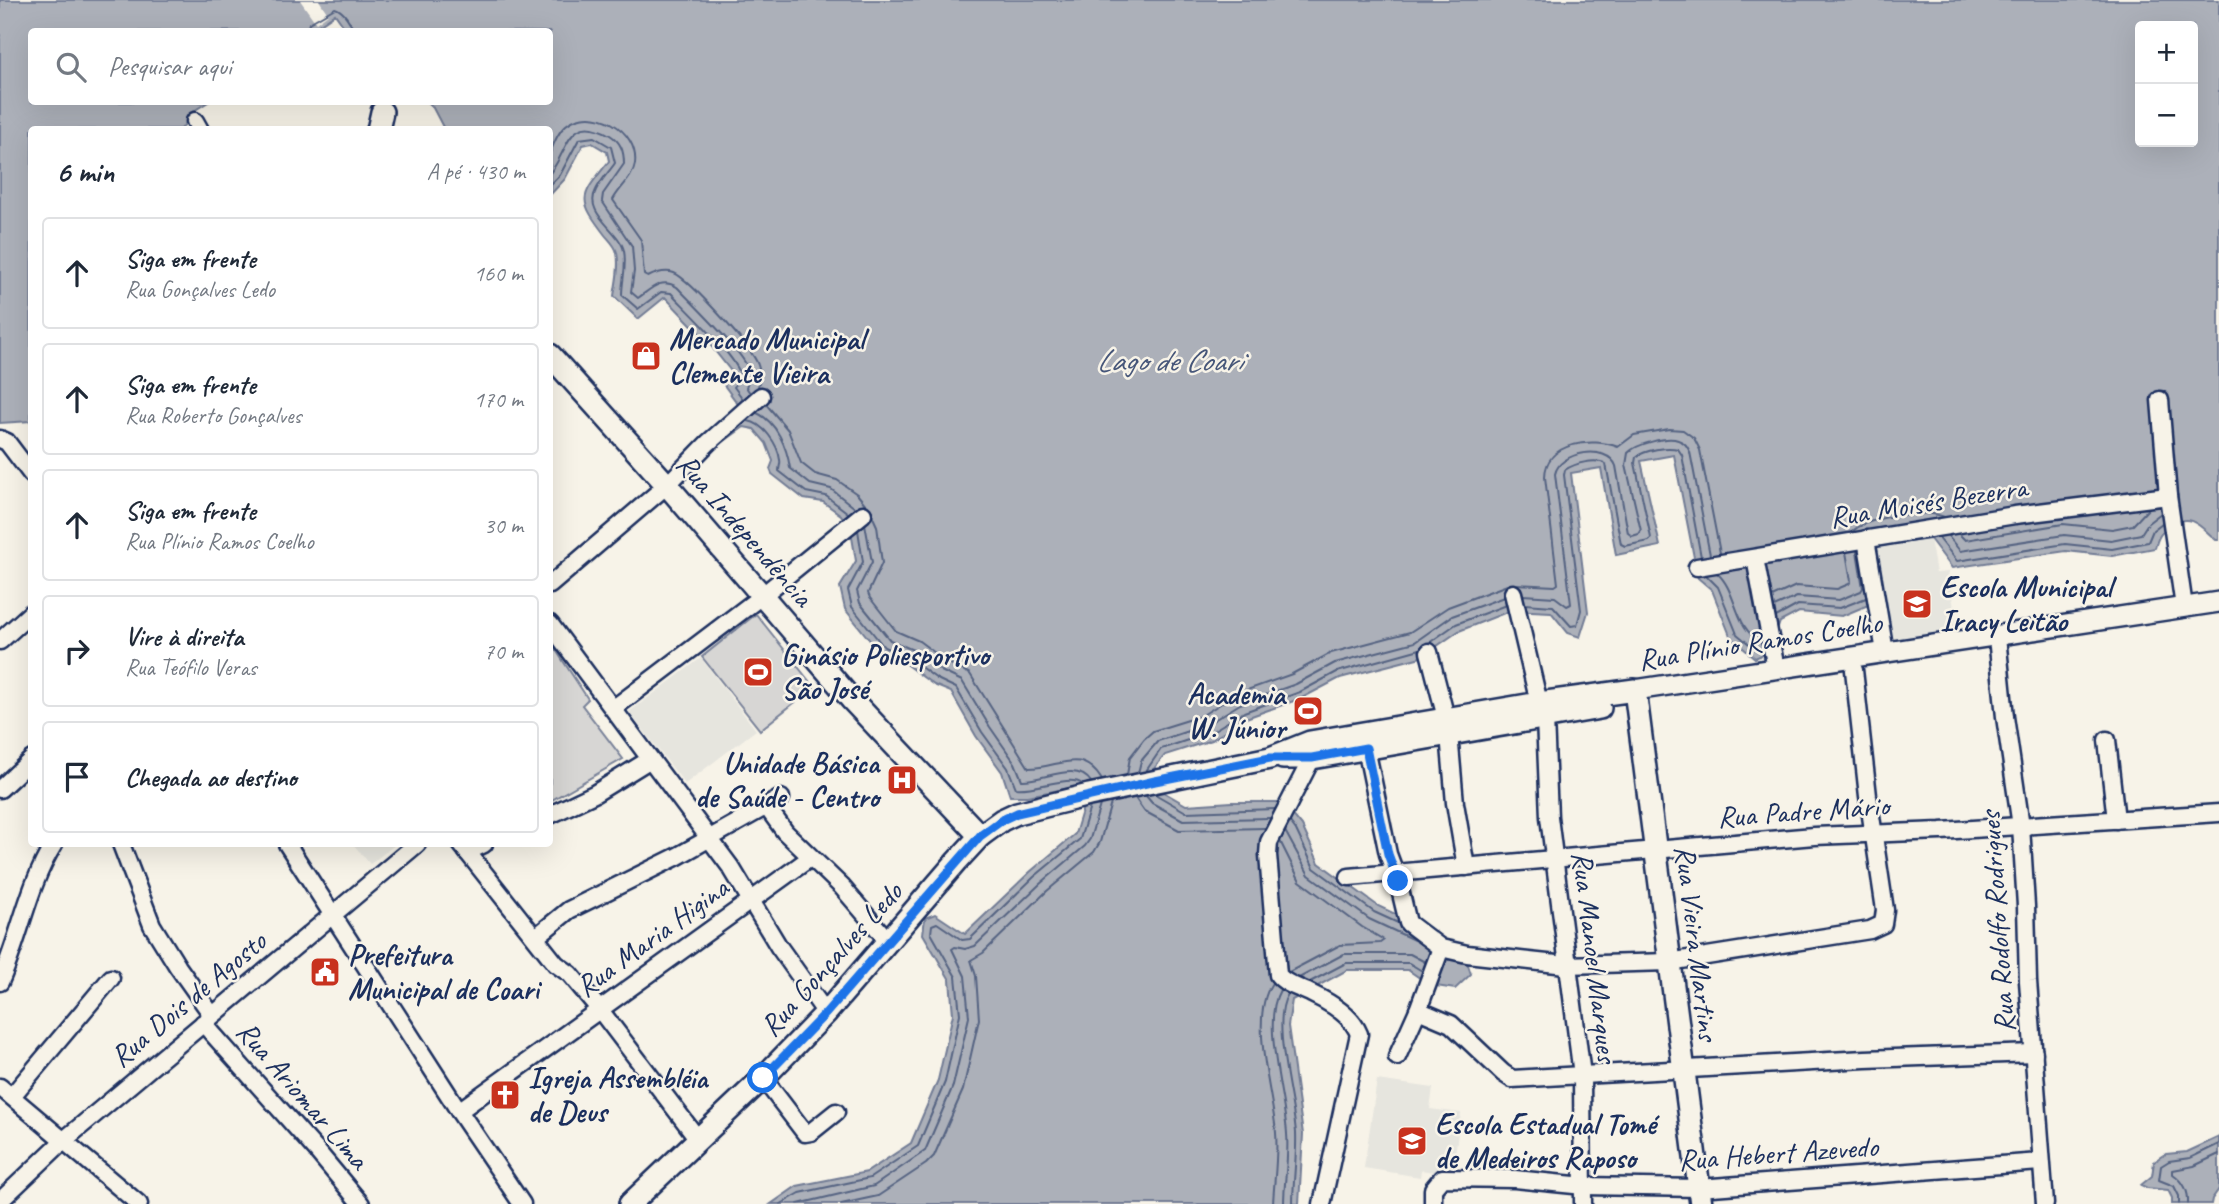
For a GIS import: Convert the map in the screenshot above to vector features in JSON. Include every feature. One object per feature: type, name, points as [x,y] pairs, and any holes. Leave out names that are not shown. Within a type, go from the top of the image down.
[{"type":"main road","name":"Rua Independência","points":[[553,358],[667,485],[851,698],[980,836]]},
{"type":"main road","name":"Rua Plínio Ramos Coelho","points":[[1311,750],[1636,696]]},
{"type":"main road","name":"Rua Vieira Martins","points":[[1636,696],[1700,1196]]},
{"type":"main road","name":"Rua Plínio Ramos Coelho","points":[[1311,750],[1366,748],[1447,726]]},
{"type":"main road","name":"Rua Gonçalves Ledo","points":[[629,1204],[763,1078],[890,942],[980,836],[1002,820],[1017,813],[1089,795],[1311,750]]},
{"type":"street","points":[[553,582],[667,485],[708,443],[761,396]]},
{"type":"street","points":[[2160,400],[2168,496],[2184,607]]},
{"type":"street","points":[[0,439],[7,442],[28,470]]},
{"type":"street","name":"Rua Moisés Bezerra","points":[[1697,567],[2015,515],[2168,496]]},
{"type":"street","points":[[614,709],[763,595],[863,514]]},
{"type":"street","points":[[1866,539],[1885,652]]},
{"type":"street","points":[[1755,558],[1776,669]]},
{"type":"street","name":"Rua Manoel Marques","points":[[1513,593],[1542,710],[1549,817],[1582,1075],[1583,1204]]},
{"type":"street","name":"Rua Plínio Ramos Coelho","points":[[1636,696],[1854,670],[2219,602]]},
{"type":"street","name":"Rua Plínio Ramos Coelho","points":[[1636,696],[1776,669],[1885,652],[1998,643],[2219,614]]},
{"type":"street","points":[[0,641],[28,616]]},
{"type":"street","points":[[553,628],[710,840],[779,947],[826,1013]]},
{"type":"street","name":"Rua Rodolfo Rodrigues","points":[[1998,643],[2005,717],[2021,826],[2028,981],[2045,1204]]},
{"type":"street","points":[[1429,652],[1447,726],[1455,803],[1466,867]]},
{"type":"street","points":[[1366,748],[1388,854],[1408,923],[1441,948],[1467,954],[1566,965],[1669,962],[1870,930],[1878,928],[1886,918],[1854,670]]},
{"type":"street","points":[[2106,740],[2116,820]]},
{"type":"street","points":[[1311,750],[1269,842],[1268,855],[1278,975],[1344,1015],[1353,1022],[1359,1034],[1322,1204]]},
{"type":"street","points":[[553,814],[594,794],[649,760]]},
{"type":"street","points":[[0,789],[28,764]]},
{"type":"street","points":[[536,937],[569,910],[710,840],[774,802],[785,832],[842,887],[890,942]]},
{"type":"street","name":"Rua Padre Mário","points":[[1349,877],[1874,833],[2219,813]]},
{"type":"street","points":[[0,982],[7,945],[40,868],[52,847]]},
{"type":"street","name":"Rua Ariomar Lima","points":[[122,847],[152,925],[207,1019],[360,1204]]},
{"type":"street","points":[[289,847],[522,1204]]},
{"type":"street","name":"Rua Dois de Agosto","points":[[0,1201],[63,1141],[413,847]]},
{"type":"street","points":[[464,848],[556,964],[570,974],[600,1010],[698,1139]]},
{"type":"street","name":"Rua Maria Higina","points":[[459,1111],[810,858]]},
{"type":"street","points":[[1397,1057],[1441,948]]},
{"type":"street","points":[[111,978],[6,1091],[139,1204]]},
{"type":"street","points":[[1418,1010],[1451,1024],[1512,1079],[1865,1059],[2034,1054]]},
{"type":"street","points":[[763,1078],[805,1133],[811,1132],[836,1112]]},
{"type":"street","name":"Rua Hebert Azevedo","points":[[1433,1204],[1433,1189],[1436,1182],[1442,1178],[1515,1179],[1700,1196],[2040,1163]]},
{"type":"shaded area","name":"Escola Municipal Iracy Leitão","points":[[1930,539],[1936,573],[1948,572],[1958,633],[1887,644],[1872,548]]},
{"type":"shaded area","name":"Ginásio Poliesportivo São José","points":[[756,614],[814,687],[760,730],[702,657]]},
{"type":"shaded area","points":[[553,646],[588,699],[582,705],[623,759],[553,799]]},
{"type":"shaded area","points":[[701,658],[756,730],[685,784],[629,712]]},
{"type":"shaded area","points":[[356,847],[392,847],[370,864]]},
{"type":"shaded area","name":"Escola Estadual Tomé de Medeiros Raposo","points":[[1377,1080],[1433,1088],[1430,1109],[1461,1113],[1452,1175],[1421,1170],[1420,1177],[1364,1168]]},
{"type":"water","name":"Lago de Coari","points":[[0,0],[2219,0],[2219,540],[2195,522],[2184,520],[2164,531],[2155,548],[2112,556],[2066,551],[1952,568],[1930,539],[1873,547],[1880,600],[1842,616],[1799,612],[1780,622],[1769,652],[1755,658],[1731,638],[1712,590],[1698,578],[1674,455],[1641,461],[1660,546],[1616,555],[1601,468],[1571,473],[1588,612],[1580,637],[1568,633],[1551,612],[1512,610],[1459,631],[1421,657],[1340,678],[1302,698],[1246,718],[1212,740],[1165,755],[1153,770],[1160,790],[1186,805],[1282,802],[1302,826],[1319,863],[1378,906],[1433,932],[1463,950],[1471,974],[1455,989],[1430,985],[1408,970],[1347,970],[1292,1000],[1288,1026],[1303,1134],[1299,1204],[771,1204],[797,1186],[867,1172],[911,1143],[938,1080],[953,1014],[950,980],[923,934],[925,918],[935,914],[965,934],[1030,872],[1075,834],[1085,801],[1075,787],[1027,796],[1010,796],[1002,772],[976,736],[951,692],[934,685],[904,663],[880,653],[845,609],[840,587],[856,561],[851,531],[841,515],[823,502],[804,499],[772,474],[770,469],[773,461],[766,443],[754,429],[744,427],[719,445],[713,440],[740,407],[724,385],[734,375],[707,341],[665,297],[638,319],[614,296],[618,269],[616,250],[586,204],[592,182],[609,161],[607,152],[592,143],[583,145],[565,179],[553,192],[553,126],[442,126],[431,105],[553,105],[553,28],[345,28],[335,14],[314,28],[28,28],[28,105],[203,105],[183,126],[28,126],[28,421],[0,423]]},
{"type":"water","points":[[2219,1137],[2219,1189],[2211,1204],[2172,1204],[2168,1190],[2141,1185],[2152,1176],[2154,1162],[2166,1154],[2187,1152]]},
{"type":"pier","points":[[300,0],[319,0],[328,14],[316,23]]},
{"type":"place","name":"Mercado Municipal Clemente Vieira","points":[[646,356]]},
{"type":"place","name":"Escola Municipal Iracy Leitão","points":[[1917,604]]},
{"type":"place","name":"Ginásio Poliesportivo São José","points":[[758,672]]},
{"type":"place","name":"Academia W. Júnior","points":[[1308,711]]},
{"type":"place","name":"Unidade Básica de Saúde - Centro","points":[[902,780]]},
{"type":"place","name":"Prefeitura Municipal de Coari","points":[[325,972]]},
{"type":"place","name":"Igreja Assembléia de Deus","points":[[505,1095]]},
{"type":"place","name":"Escola Estadual Tomé de Medeiros Raposo","points":[[1412,1141]]},
{"type":"route","points":[[763,1078],[890,942],[980,836],[993,825],[1017,813],[1089,795],[1270,758],[1312,758],[1366,748],[1388,854],[1398,881]]}]
